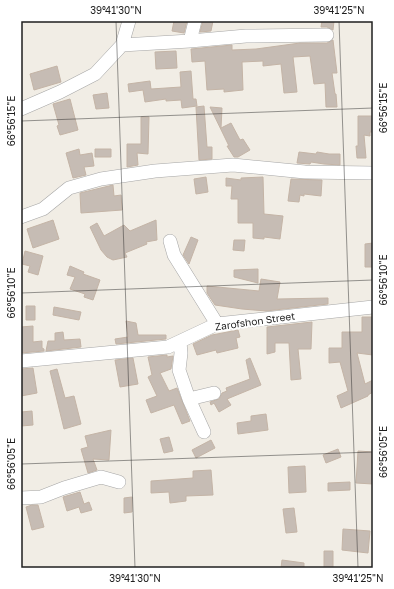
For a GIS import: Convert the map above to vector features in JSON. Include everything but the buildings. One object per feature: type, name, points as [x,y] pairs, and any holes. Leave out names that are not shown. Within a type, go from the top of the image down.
[{"type":"street","points":[[21,109],[60,92],[94,74],[122,45],[129,21]]},
{"type":"street","points":[[190,41],[195,21]]},
{"type":"street","points":[[122,45],[246,36],[327,35]]},
{"type":"street","points":[[21,217],[44,209],[69,188],[101,180],[155,171],[233,165],[305,172],[373,172]]},
{"type":"street","points":[[170,241],[174,255],[216,324]]},
{"type":"street","name":"Zarofshon Street","points":[[21,361],[168,347],[216,324],[373,307]]},
{"type":"street","points":[[180,342],[181,353],[179,370],[189,399],[204,432]]},
{"type":"street","points":[[189,399],[214,393]]},
{"type":"street","points":[[21,498],[41,497],[64,488],[101,477],[119,482]]}]
